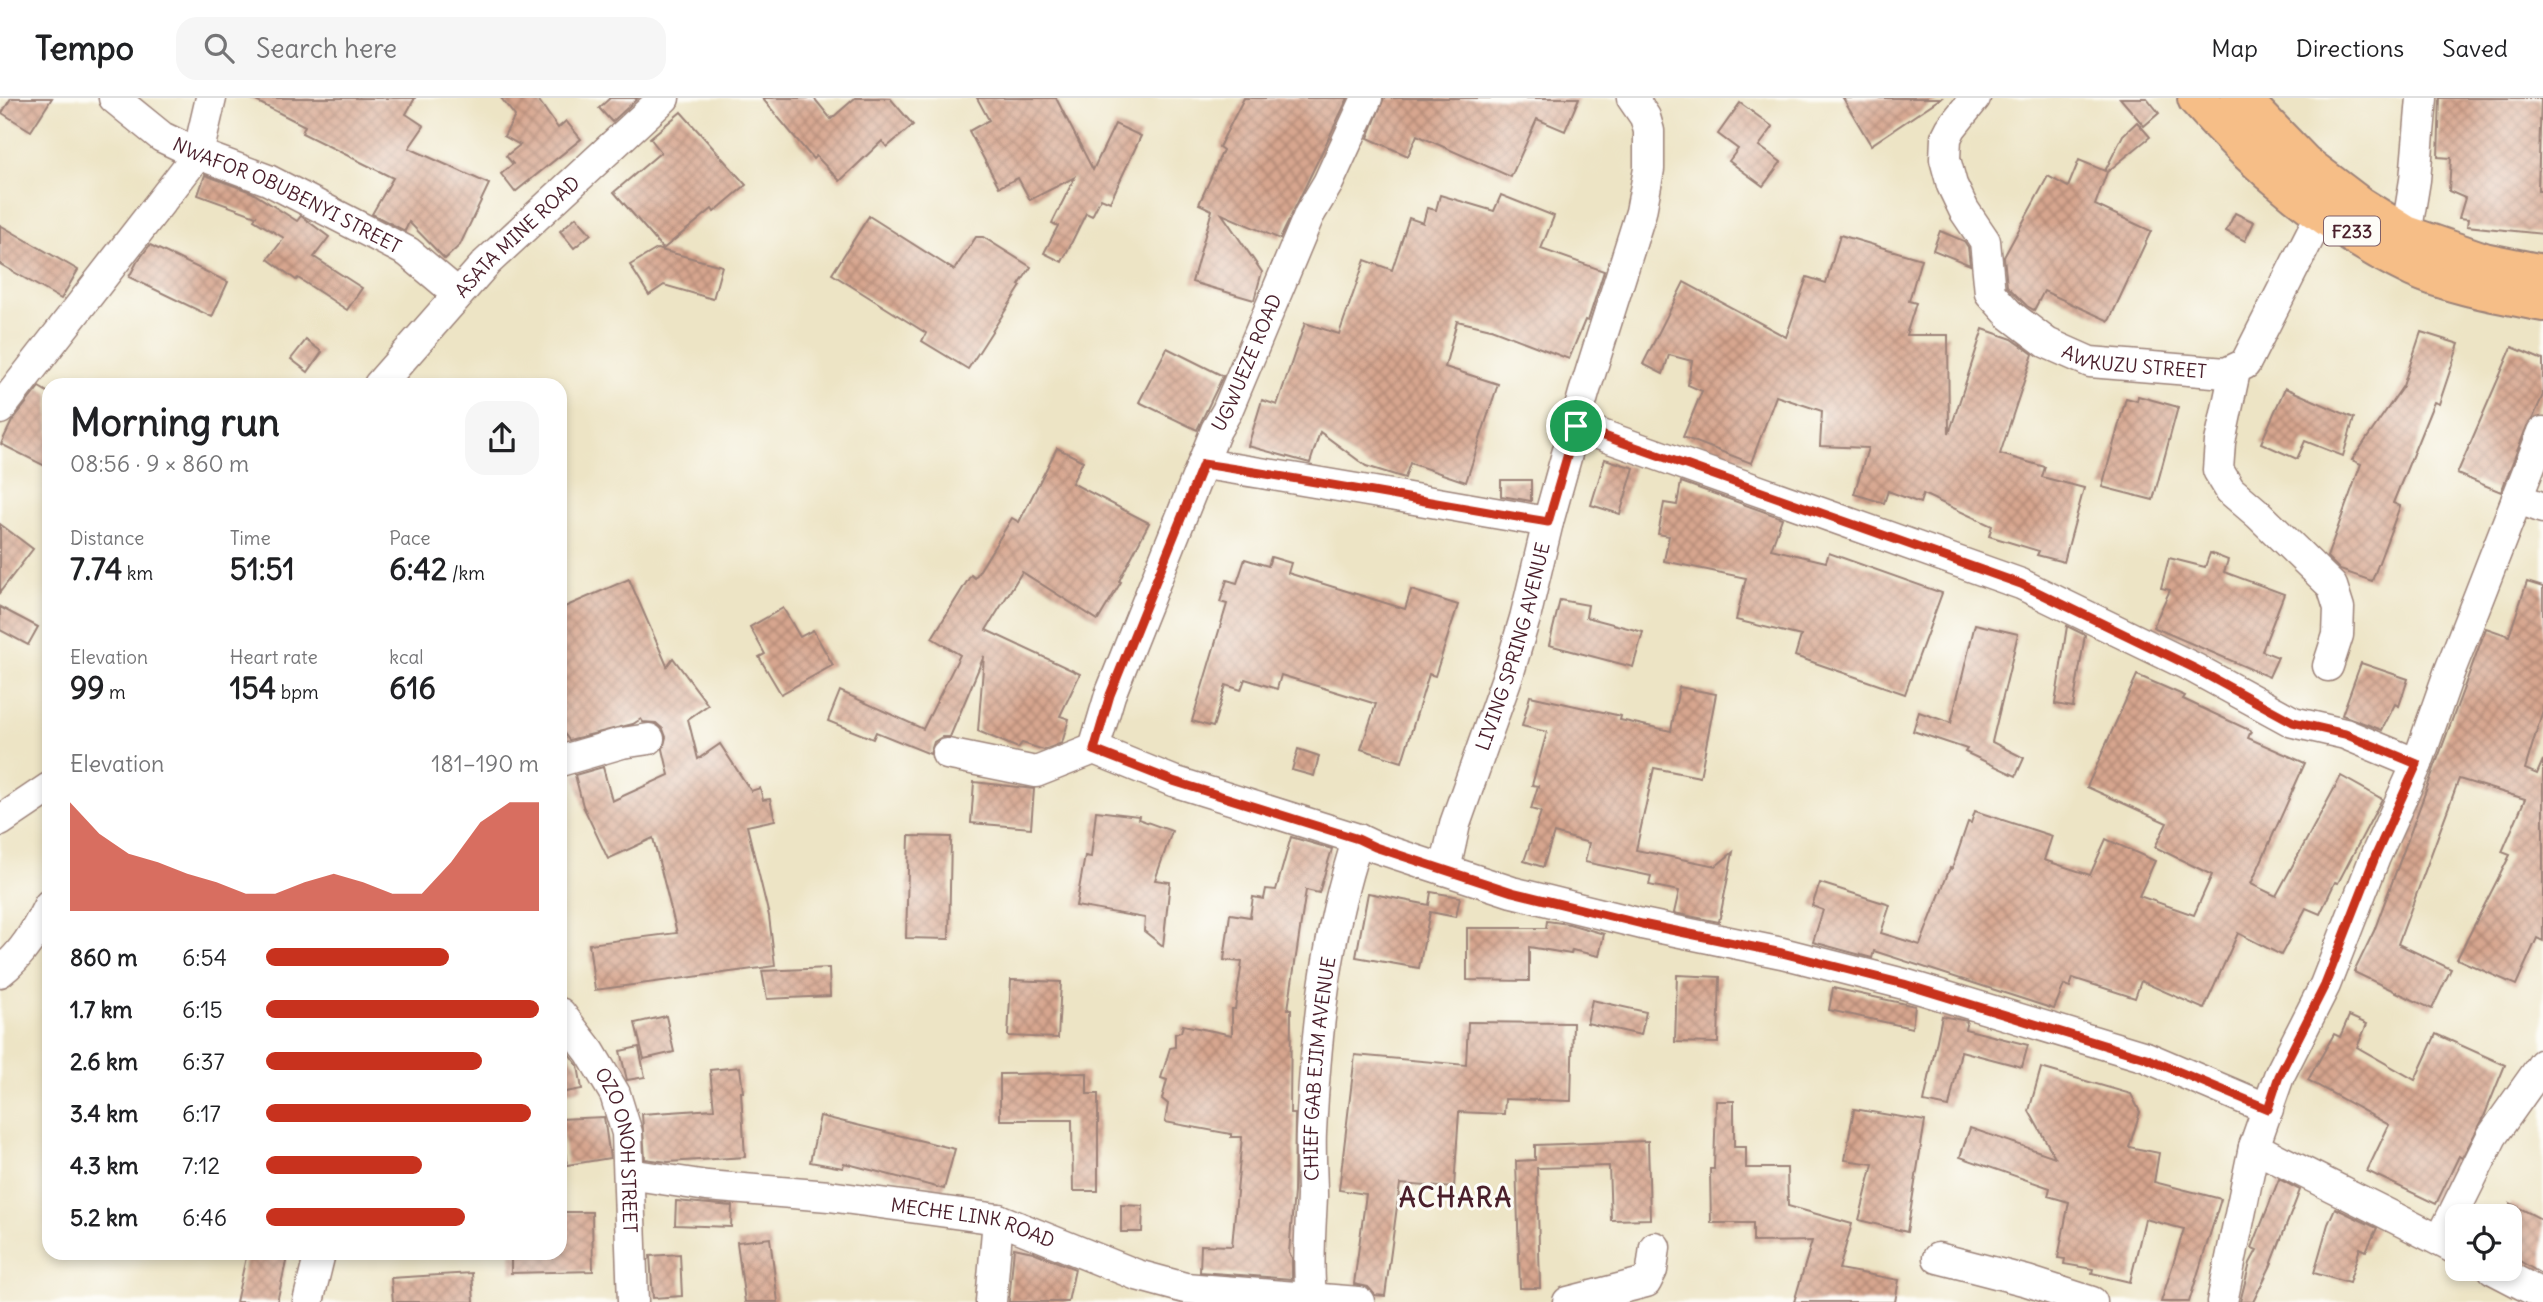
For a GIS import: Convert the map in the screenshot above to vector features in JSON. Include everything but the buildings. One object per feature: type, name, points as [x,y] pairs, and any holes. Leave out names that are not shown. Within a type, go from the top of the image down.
[{"type":"main road","name":"F233","points":[[2197,98],[2254,157],[2322,212],[2385,252],[2416,269],[2463,284],[2543,302]]},
{"type":"main road","name":"F233","points":[[2240,98],[2305,164],[2358,205],[2406,235],[2484,261],[2543,274]]},
{"type":"street","name":"NWAFOR OBUBENYI STREET","points":[[114,98],[162,137],[198,154],[268,180],[408,252],[458,294]]},
{"type":"street","points":[[0,409],[198,154],[211,98]]},
{"type":"street","name":"ASATA MINE ROAD","points":[[385,378],[458,294],[533,218],[664,98]]},
{"type":"street","name":"UGWUEZE ROAD","points":[[1094,750],[1110,695],[1203,464],[1289,269],[1309,215],[1328,183],[1367,98]]},
{"type":"street","name":"LIVING SPRING AVENUE","points":[[1445,870],[1455,824],[1522,629],[1584,393],[1641,212],[1649,169],[1649,131],[1645,117],[1632,98]]},
{"type":"street","name":"AWKUZU STREET","points":[[1975,98],[1946,138],[1945,159],[1952,185],[1964,211],[1986,242],[1990,293],[2026,328],[2048,343],[2090,362],[2226,373],[2245,365],[2322,212]]},
{"type":"street","points":[[2406,235],[2415,180],[2423,98]]},
{"type":"street","points":[[2235,371],[2220,442],[2218,470],[2230,490],[2332,586],[2339,608],[2337,635],[2328,666]]},
{"type":"street","points":[[1576,426],[2021,584],[2194,668],[2293,722],[2345,734],[2417,764]]},
{"type":"street","points":[[2222,1302],[2254,1147],[2279,1076],[2325,985],[2375,857],[2417,764],[2449,673],[2530,503],[2543,432]]},
{"type":"street","points":[[1203,464],[1311,480],[1403,499],[1548,522]]},
{"type":"street","points":[[567,759],[622,743],[649,739]]},
{"type":"street","points":[[947,754],[1037,772],[1094,750],[1173,781],[1538,899],[1782,953],[1904,984],[2146,1058],[2268,1109]]},
{"type":"street","points":[[0,821],[42,793]]},
{"type":"street","name":"CHIEF GAB EJIM AVENUE","points":[[1312,1300],[1311,1135],[1323,993],[1340,901],[1358,839]]},
{"type":"street","points":[[0,972],[14,962],[32,938],[42,919]]},
{"type":"street","name":"OZO ONOH STREET","points":[[567,1022],[590,1052],[615,1094],[627,1133],[633,1302]]},
{"type":"street","points":[[2465,1204],[2492,1136],[2543,1064]]},
{"type":"street","points":[[2254,1147],[2445,1242]]},
{"type":"street","name":"MECHE LINK ROAD","points":[[629,1174],[707,1186],[829,1196],[998,1219],[1137,1275],[1185,1288],[1359,1302]]},
{"type":"street","points":[[991,1302],[998,1219]]},
{"type":"street","points":[[1568,1302],[1646,1282],[1652,1270],[1655,1247]]},
{"type":"street","points":[[1938,1258],[2092,1302]]},
{"type":"street","points":[[308,1302],[318,1260]]},
{"type":"street","points":[[2516,1281],[2543,1295]]},
{"type":"district","name":"ACHARA","points":[[1456,1197]]},
{"type":"route","points":[[1576,426],[2021,584],[2194,668],[2293,722],[2345,734],[2417,764],[2375,857],[2325,985],[2279,1076],[2268,1109],[2146,1058],[1904,984],[1782,953],[1642,924],[1512,892],[1358,839],[1173,781],[1094,750],[1110,695],[1203,464],[1311,480],[1403,499],[1548,522],[1576,426]]}]
